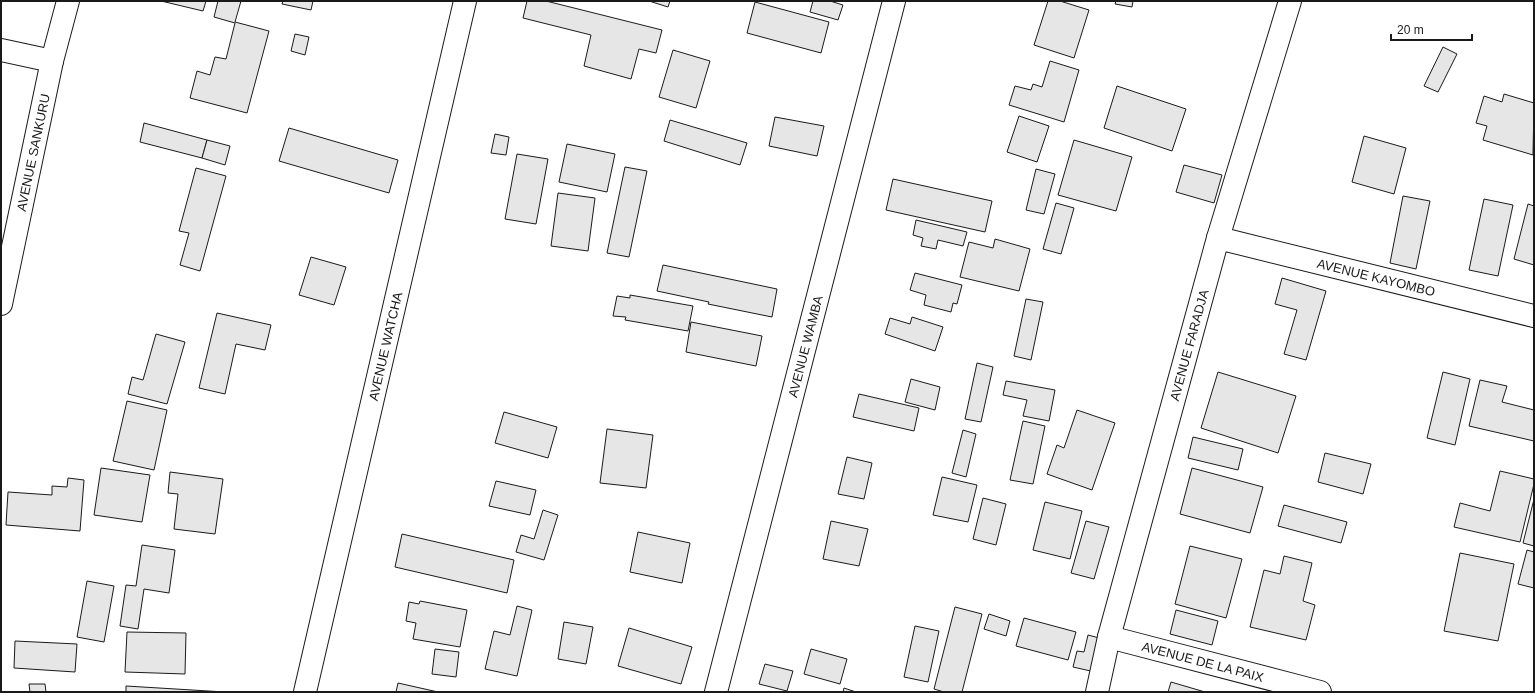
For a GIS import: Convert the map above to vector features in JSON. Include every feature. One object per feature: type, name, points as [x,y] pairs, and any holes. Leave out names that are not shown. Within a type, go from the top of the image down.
[{"type":"street","name":"AVENUE SANKURU","points":[[1,304],[52,61],[68,1]]},
{"type":"street","name":"AVENUE WATCHA","points":[[304,692],[466,1]]},
{"type":"street","name":"AVENUE WAMBA","points":[[716,692],[894,1]]},
{"type":"street","name":"AVENUE FARADJA","points":[[1097,692],[1109,637],[1218,238],[1290,1]]},
{"type":"street","points":[[1,50],[52,61]]},
{"type":"street","name":"AVENUE KAYOMBO","points":[[1218,238],[1534,316]]},
{"type":"street","name":"AVENUE DE LA PAIX","points":[[1109,637],[1320,692]]},
{"type":"building","points":[[161,1],[206,1],[203,11]]},
{"type":"building","points":[[218,1],[241,1],[235,22],[269,31],[247,113],[190,98],[197,71],[210,75],[215,57],[226,59],[235,23],[214,17]]},
{"type":"building","points":[[283,1],[313,1],[311,10],[282,4]]},
{"type":"building","points":[[527,1],[546,1],[662,30],[656,53],[639,49],[631,79],[584,66],[591,35],[523,18]]},
{"type":"building","points":[[649,1],[670,1],[668,7]]},
{"type":"building","points":[[813,1],[830,1],[843,5],[838,20],[810,12]]},
{"type":"building","points":[[1048,1],[1060,1],[1089,10],[1074,58],[1034,45]]},
{"type":"building","points":[[1116,1],[1133,1],[1132,7],[1115,4]]},
{"type":"building","points":[[755,2],[829,22],[821,53],[747,33]]},
{"type":"building","points":[[295,34],[309,37],[305,55],[291,51]]},
{"type":"building","points":[[1443,47],[1457,54],[1438,92],[1424,86]]},
{"type":"building","points":[[673,50],[710,61],[696,108],[659,97]]},
{"type":"building","points":[[1050,61],[1079,70],[1064,122],[1009,105],[1015,86],[1031,90],[1033,84],[1042,87]]},
{"type":"building","points":[[1117,86],[1186,109],[1172,151],[1104,128]]},
{"type":"building","points":[[1504,94],[1534,103],[1533,155],[1483,140],[1487,126],[1476,123],[1484,96],[1502,102]]},
{"type":"building","points":[[1019,116],[1049,126],[1037,162],[1007,152]]},
{"type":"building","points":[[775,117],[824,126],[817,156],[769,146]]},
{"type":"building","points":[[670,120],[747,143],[740,165],[664,141]]},
{"type":"building","points":[[144,123],[207,140],[202,158],[140,142]]},
{"type":"building","points":[[289,128],[398,160],[389,193],[279,161]]},
{"type":"building","points":[[495,134],[509,137],[506,155],[491,153]]},
{"type":"building","points":[[1364,136],[1406,148],[1394,194],[1352,182]]},
{"type":"building","points":[[207,140],[230,146],[225,165],[202,158]]},
{"type":"building","points":[[1074,140],[1132,157],[1116,211],[1058,195]]},
{"type":"building","points":[[567,144],[615,154],[607,192],[559,182]]},
{"type":"building","points":[[517,154],[548,159],[536,224],[505,219]]},
{"type":"building","points":[[1184,165],[1222,175],[1214,203],[1176,192]]},
{"type":"building","points":[[625,167],[647,171],[629,257],[607,253]]},
{"type":"building","points":[[196,168],[226,176],[200,271],[180,265],[189,233],[179,231]]},
{"type":"building","points":[[1036,169],[1055,174],[1044,214],[1026,210]]},
{"type":"building","points":[[893,179],[992,201],[985,232],[886,210]]},
{"type":"building","points":[[558,193],[595,198],[588,251],[551,246]]},
{"type":"building","points":[[1403,196],[1430,201],[1416,269],[1390,263]]},
{"type":"building","points":[[1484,199],[1513,205],[1498,276],[1469,270]]},
{"type":"building","points":[[1056,203],[1074,208],[1061,254],[1043,249]]},
{"type":"building","points":[[1528,204],[1534,206],[1534,265],[1514,259]]},
{"type":"building","points":[[916,220],[967,232],[963,246],[938,240],[936,249],[921,246],[923,238],[913,235]]},
{"type":"building","points":[[995,239],[1030,249],[1019,291],[960,277],[969,242],[993,248]]},
{"type":"building","points":[[311,257],[346,267],[334,305],[299,295]]},
{"type":"building","points":[[663,265],[777,289],[772,317],[708,304],[709,302],[657,291]]},
{"type":"building","points":[[915,273],[962,285],[957,304],[953,303],[951,312],[924,305],[926,295],[910,290]]},
{"type":"building","points":[[1282,278],[1326,291],[1306,360],[1284,354],[1297,310],[1275,304]]},
{"type":"building","points":[[630,295],[693,306],[688,331],[625,320],[626,317],[613,316],[617,296],[630,298]]},
{"type":"building","points":[[1026,299],[1043,302],[1031,360],[1014,356]]},
{"type":"building","points":[[217,313],[271,325],[265,350],[236,344],[225,394],[199,388]]},
{"type":"building","points":[[912,317],[943,327],[935,351],[885,334],[890,318],[910,324]]},
{"type":"building","points":[[691,322],[762,336],[756,366],[686,352]]},
{"type":"building","points":[[156,334],[185,342],[167,404],[128,394],[132,377],[143,380]]},
{"type":"building","points":[[977,363],[993,367],[981,422],[965,419]]},
{"type":"building","points":[[1218,372],[1296,396],[1278,453],[1201,428]]},
{"type":"building","points":[[1443,372],[1470,379],[1455,445],[1427,438]]},
{"type":"building","points":[[911,379],[940,387],[935,410],[905,402]]},
{"type":"building","points":[[1480,380],[1507,386],[1502,402],[1534,410],[1534,441],[1469,426]]},
{"type":"building","points":[[1006,381],[1055,390],[1049,421],[1023,416],[1027,400],[1003,395]]},
{"type":"building","points":[[859,394],[919,408],[914,431],[853,417]]},
{"type":"building","points":[[127,401],[167,410],[154,470],[113,461]]},
{"type":"building","points":[[1077,410],[1115,423],[1092,490],[1047,474],[1057,445],[1064,448]]},
{"type":"building","points":[[504,412],[557,427],[548,458],[495,443]]},
{"type":"building","points":[[1023,421],[1045,426],[1033,484],[1010,480]]},
{"type":"building","points":[[607,429],[653,435],[646,488],[600,483]]},
{"type":"building","points":[[963,430],[976,434],[966,477],[952,473]]},
{"type":"building","points":[[1193,437],[1243,449],[1238,470],[1188,458]]},
{"type":"building","points":[[1325,453],[1371,464],[1363,494],[1318,482]]},
{"type":"building","points":[[847,457],[872,463],[864,499],[838,494]]},
{"type":"building","points":[[101,468],[150,475],[142,522],[94,515]]},
{"type":"building","points":[[1192,468],[1263,487],[1250,533],[1180,514]]},
{"type":"building","points":[[1500,471],[1534,479],[1520,542],[1454,527],[1460,503],[1490,511]]},
{"type":"building","points":[[170,472],[223,479],[215,534],[174,529],[178,494],[168,493]]},
{"type":"building","points":[[942,477],[977,485],[968,522],[933,515]]},
{"type":"building","points":[[68,478],[84,480],[80,531],[6,525],[8,492],[52,495],[52,486],[67,487]]},
{"type":"building","points":[[496,481],[536,490],[530,515],[489,506]]},
{"type":"building","points":[[983,498],[1006,504],[996,545],[973,539]]},
{"type":"building","points":[[1534,499],[1534,546],[1523,543]]},
{"type":"building","points":[[1045,502],[1082,511],[1070,559],[1033,550]]},
{"type":"building","points":[[1284,505],[1347,522],[1341,543],[1278,526]]},
{"type":"building","points":[[543,510],[558,515],[544,560],[516,552],[521,535],[534,539]]},
{"type":"building","points":[[831,521],[868,529],[859,566],[823,559]]},
{"type":"building","points":[[1086,521],[1109,527],[1094,579],[1071,573]]},
{"type":"building","points":[[638,532],[690,543],[682,583],[630,572]]},
{"type":"building","points":[[402,534],[514,560],[507,593],[395,567]]},
{"type":"building","points":[[142,545],[175,550],[169,593],[144,589],[138,629],[120,626],[126,585],[136,586]]},
{"type":"building","points":[[1190,546],[1242,559],[1226,618],[1175,604]]},
{"type":"building","points":[[1527,550],[1534,552],[1534,588],[1518,584]]},
{"type":"building","points":[[1460,553],[1514,564],[1498,641],[1444,631]]},
{"type":"building","points":[[1284,556],[1312,563],[1303,601],[1315,605],[1306,640],[1250,627],[1264,570],[1280,574]]},
{"type":"building","points":[[87,581],[114,586],[104,642],[77,637]]},
{"type":"building","points":[[420,601],[467,610],[460,647],[413,639],[416,623],[406,621],[409,602],[419,604]]},
{"type":"building","points":[[517,606],[532,610],[517,676],[485,669],[494,631],[510,635]]},
{"type":"building","points":[[955,607],[982,614],[962,692],[944,692],[934,689]]},
{"type":"building","points":[[1176,610],[1218,621],[1212,645],[1170,634]]},
{"type":"building","points":[[989,614],[1010,621],[1006,636],[984,629]]},
{"type":"building","points":[[1024,618],[1076,632],[1068,660],[1016,646]]},
{"type":"building","points":[[564,622],[593,627],[586,664],[558,659]]},
{"type":"building","points":[[915,626],[939,631],[928,682],[904,677]]},
{"type":"building","points":[[629,628],[692,647],[681,684],[618,666]]},
{"type":"building","points":[[127,632],[186,633],[185,674],[125,672]]},
{"type":"building","points":[[1088,635],[1103,639],[1095,672],[1073,667],[1077,651],[1084,652]]},
{"type":"building","points":[[15,641],[77,644],[75,672],[14,668]]},
{"type":"building","points":[[435,649],[459,652],[456,677],[432,674]]},
{"type":"building","points":[[811,649],[847,659],[840,684],[804,674]]},
{"type":"building","points":[[765,664],[793,671],[787,691],[759,684]]},
{"type":"building","points":[[1171,682],[1205,692],[1168,692]]},
{"type":"building","points":[[398,683],[438,692],[396,692]]},
{"type":"building","points":[[29,684],[45,684],[46,692],[30,692]]},
{"type":"building","points":[[126,686],[225,692],[126,692]]},
{"type":"building","points":[[844,688],[856,692],[843,692]]}]
